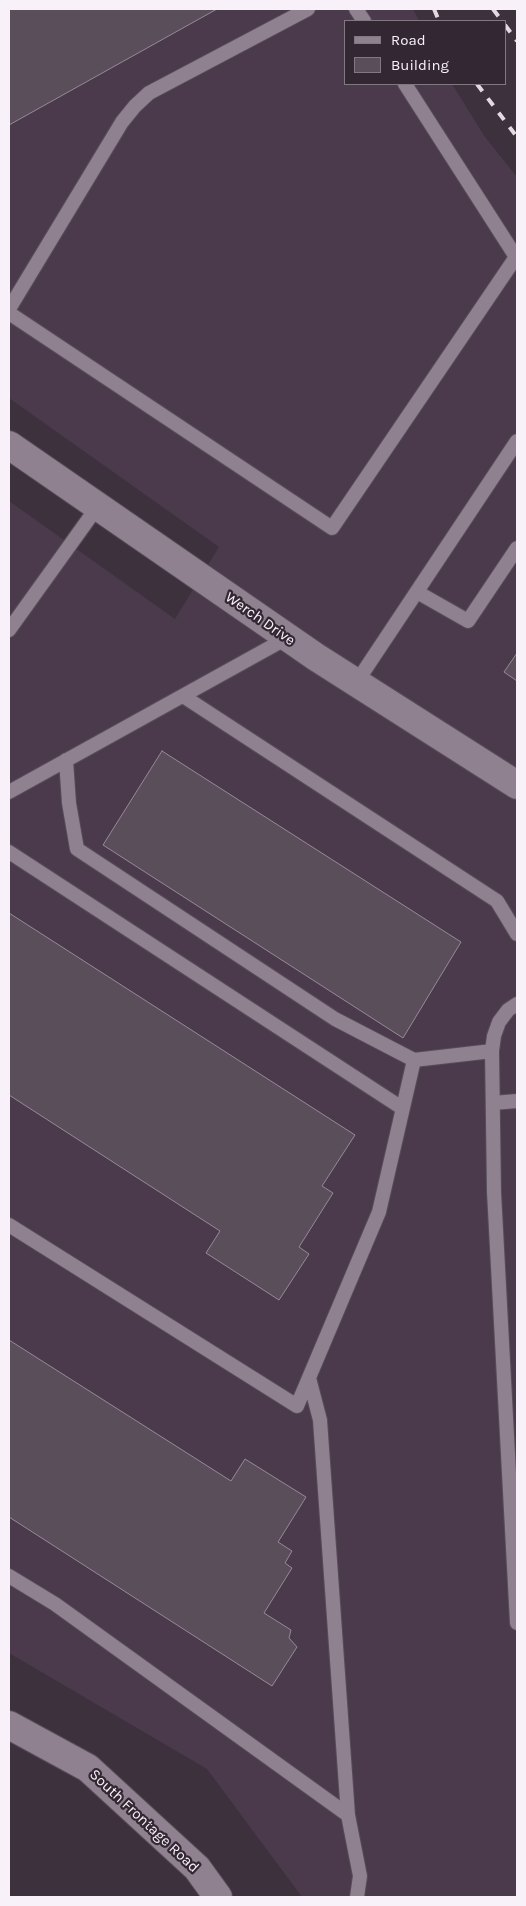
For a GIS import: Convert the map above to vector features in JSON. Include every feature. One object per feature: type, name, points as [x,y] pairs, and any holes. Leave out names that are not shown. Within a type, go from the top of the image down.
[{"type":"street","name":"Werch Drive","points":[[9,445],[287,638],[517,785]]},
{"type":"street","name":"South Frontage Road","points":[[9,1725],[88,1768],[196,1868],[218,1897]]},
{"type":"lane","points":[[11,301],[122,122],[135,106],[149,93],[308,9]]},
{"type":"lane","points":[[356,9],[363,20]]},
{"type":"lane","points":[[9,313],[332,528],[516,257],[405,85]]},
{"type":"lane","points":[[356,683],[517,441]]},
{"type":"lane","points":[[9,630],[98,506]]},
{"type":"lane","points":[[417,592],[468,621],[517,548]]},
{"type":"lane","points":[[9,792],[287,638]]},
{"type":"lane","points":[[182,696],[497,901],[517,934]]},
{"type":"lane","points":[[66,760],[69,803],[77,849],[335,1019],[414,1060],[492,1051]]},
{"type":"lane","points":[[9,852],[402,1108]]},
{"type":"lane","points":[[517,1004],[508,1010],[499,1022],[494,1036],[492,1051],[494,1192],[517,1623]]},
{"type":"lane","points":[[9,1225],[297,1406],[378,1212],[414,1060]]},
{"type":"lane","points":[[493,1103],[517,1101]]},
{"type":"lane","points":[[309,1378],[320,1420],[348,1815],[360,1876],[357,1897]]},
{"type":"lane","points":[[9,1576],[55,1604],[348,1815]]},
{"type":"shaded area","points":[[9,9],[413,9],[418,20],[344,20],[344,85],[453,85],[485,137],[517,177],[517,1897],[302,1897],[207,1769],[9,1653],[9,501],[175,619],[219,547],[9,398]]},
{"type":"building","points":[[9,9],[217,9],[9,125]]},
{"type":"building","points":[[517,653],[517,681],[504,672]]},
{"type":"building","points":[[162,751],[461,942],[403,1038],[103,845]]},
{"type":"building","points":[[9,913],[355,1135],[322,1186],[333,1193],[299,1247],[309,1254],[279,1300],[206,1253],[220,1231],[9,1095]]},
{"type":"building","points":[[9,1340],[231,1481],[245,1459],[306,1497],[278,1542],[292,1551],[285,1563],[292,1568],[264,1613],[291,1630],[289,1638],[297,1647],[272,1686],[9,1517]]},
{"type":"railway","points":[[434,9],[439,20]]},
{"type":"railway","points":[[493,9],[501,20]]},
{"type":"railway","points":[[506,26],[517,41]]},
{"type":"railway","points":[[478,85],[517,137]]}]
